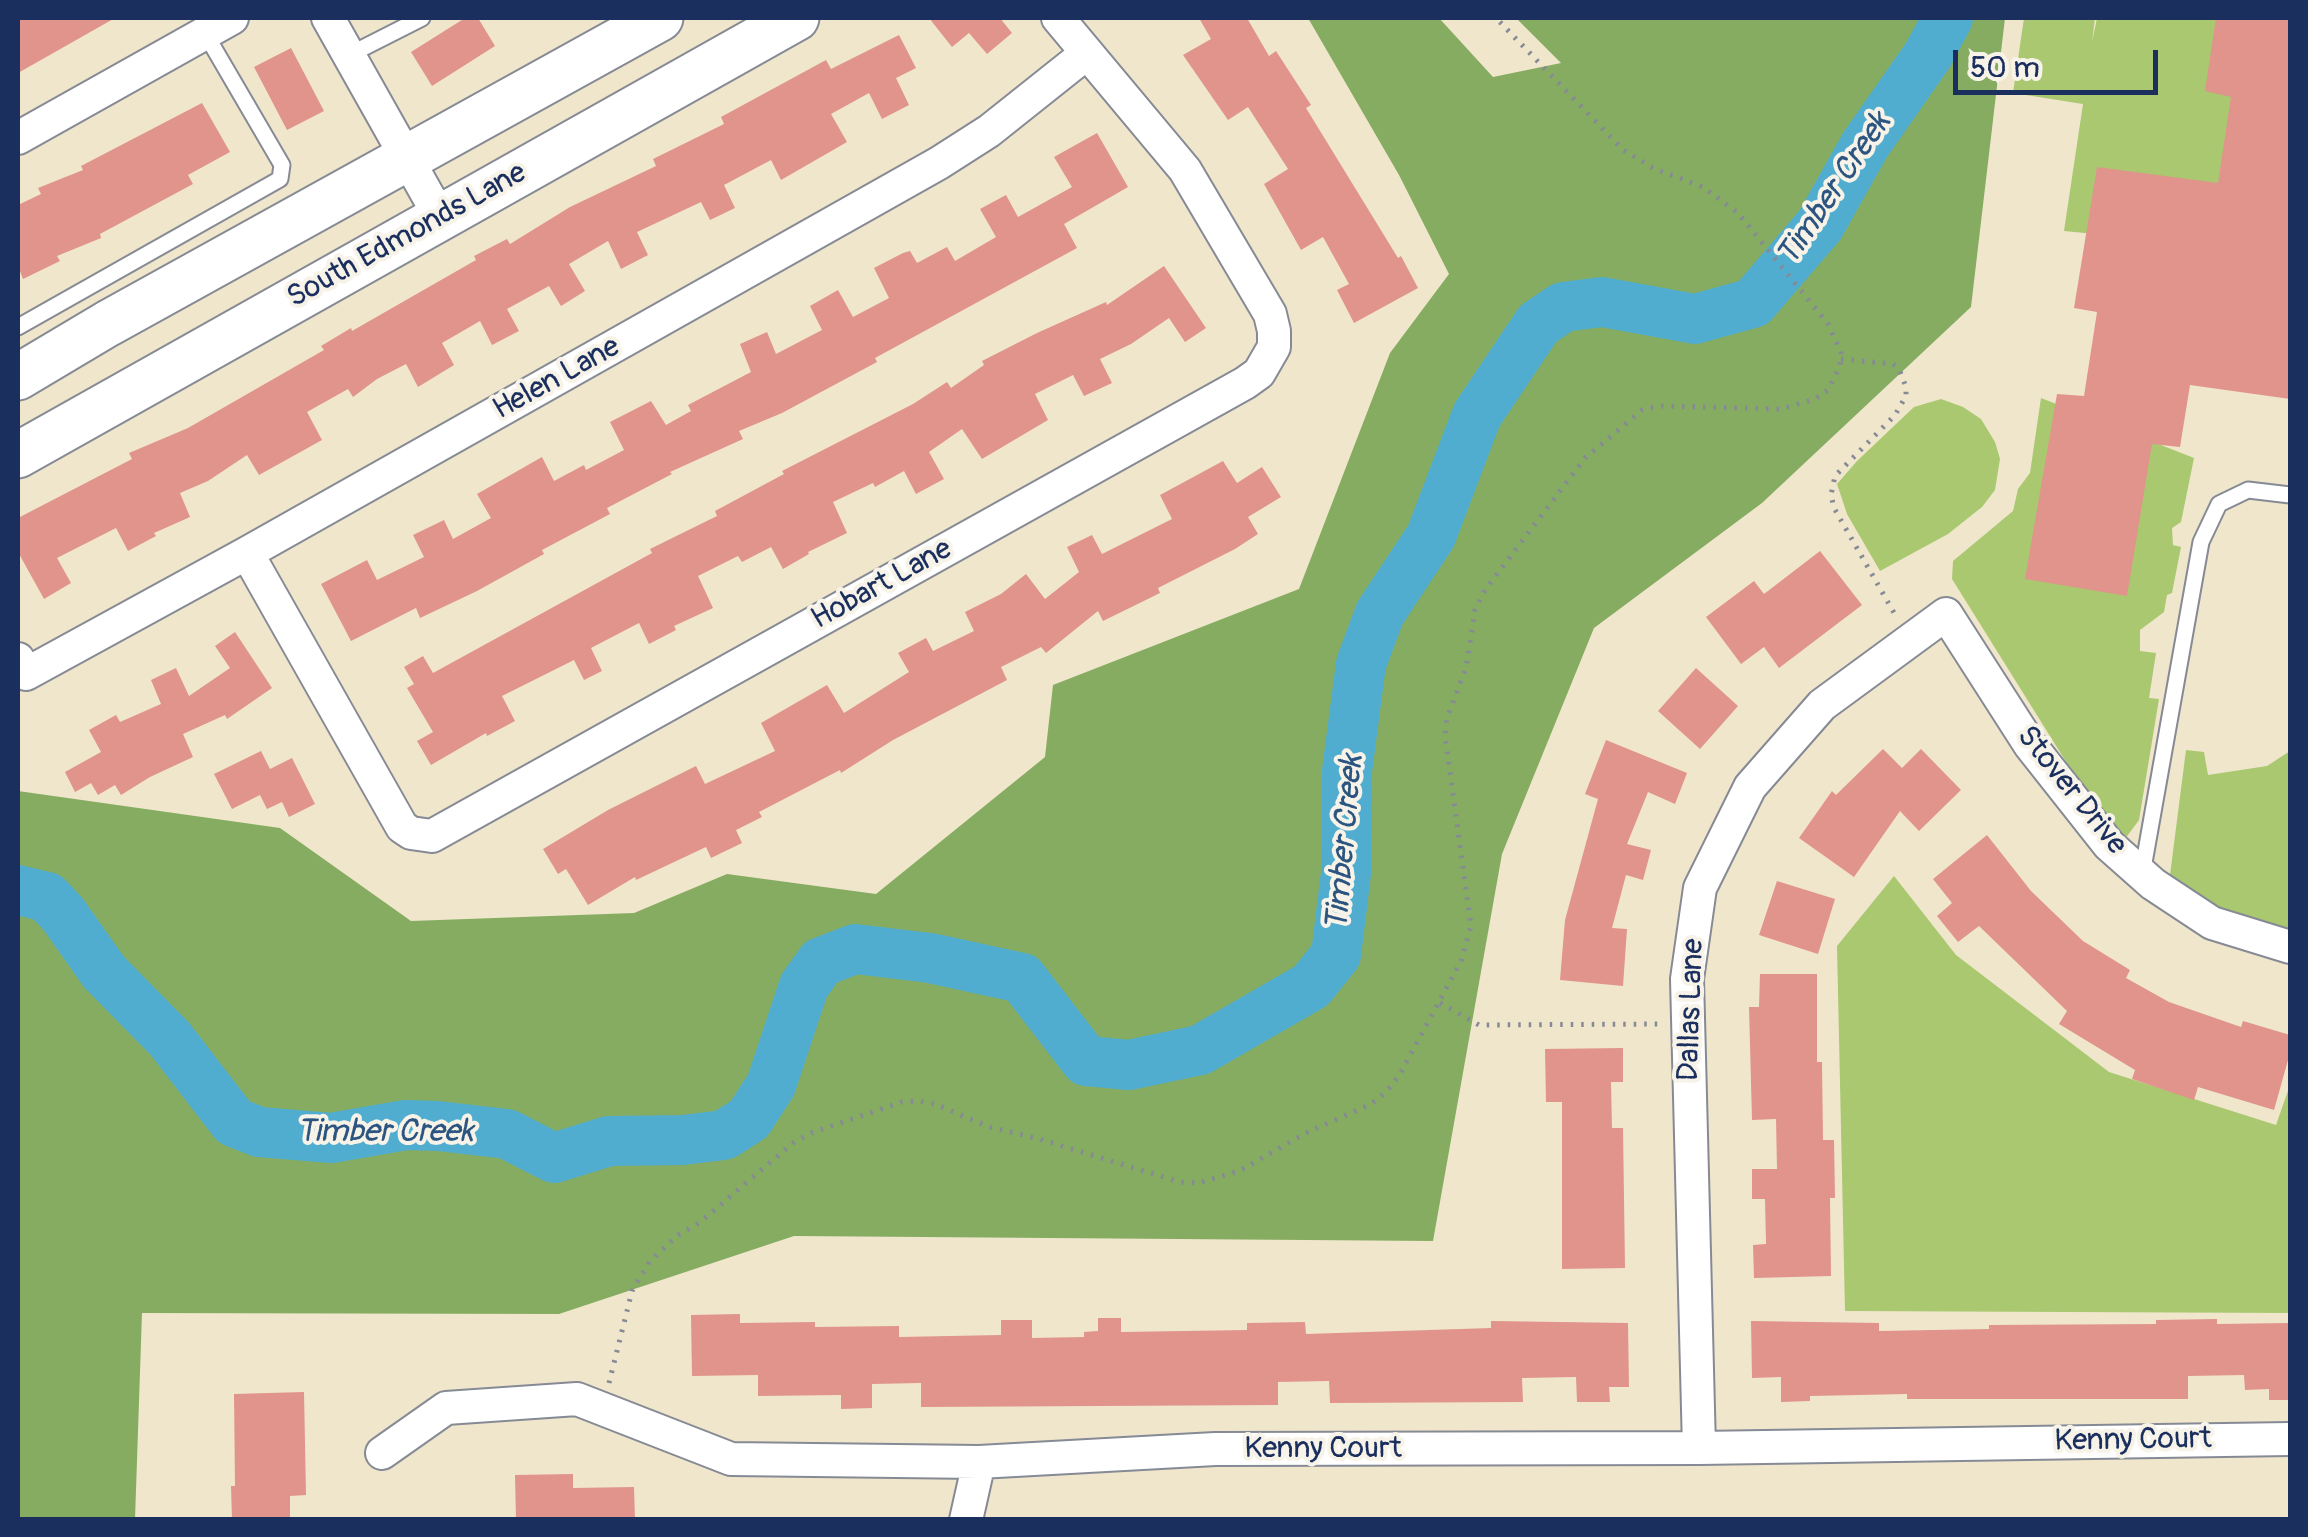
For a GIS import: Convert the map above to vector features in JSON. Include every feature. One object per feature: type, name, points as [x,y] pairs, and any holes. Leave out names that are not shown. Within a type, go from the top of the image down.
[{"type":"main road","points":[[18,377],[660,18]]},
{"type":"main road","name":"South Edmonds Lane","points":[[18,455],[796,18]]},
{"type":"street","points":[[328,18],[440,217]]},
{"type":"street","name":"Hobart Lane","points":[[247,553],[402,826],[411,833],[432,836],[1245,383],[1259,373],[1274,347],[1270,314],[1185,170],[1058,18]]},
{"type":"street","points":[[18,138],[219,25]]},
{"type":"street","name":"Helen Lane","points":[[18,660],[26,674],[939,163],[989,131],[1087,53]]},
{"type":"street","name":"Dallas Lane","points":[[1698,1448],[1687,979],[1700,888],[1750,787],[1822,705],[1946,614]]},
{"type":"street","name":"Stover Drive","points":[[1946,614],[2030,745],[2109,845],[2142,874],[2212,923],[2290,947]]},
{"type":"street","name":"Kenny Court","points":[[382,1454],[446,1408],[577,1399],[731,1459],[978,1462],[1214,1449],[1698,1448],[2290,1439]]},
{"type":"street","points":[[966,1520],[978,1462]]},
{"type":"lane","points":[[349,55],[422,18]]},
{"type":"lane","points":[[18,327],[280,179],[282,165],[219,25]]},
{"type":"lane","points":[[2142,874],[2201,542],[2219,504],[2248,490],[2290,495]]},
{"type":"path","points":[[602,1409],[638,1277],[678,1235],[699,1223],[793,1143],[811,1133],[902,1102],[919,1101],[989,1127],[1180,1182],[1198,1183],[1239,1171],[1306,1133],[1371,1104],[1385,1094],[1400,1074],[1461,962],[1470,926],[1445,736],[1447,718],[1471,648],[1475,610],[1485,590],[1584,458],[1642,410],[1659,406],[1781,409],[1800,404],[1828,390],[1836,379],[1841,352],[1828,324],[1738,213],[1704,186],[1655,169],[1623,150],[1496,18]]},
{"type":"path","points":[[1840,359],[1893,364],[1906,387],[1896,416],[1835,476],[1831,495],[1834,508],[1911,640]]},
{"type":"path","points":[[1440,1003],[1478,1025],[1661,1024]]},
{"type":"green space","points":[[1308,18],[1439,18],[1493,77],[1561,63],[1516,18],[2005,18],[1971,307],[1762,503],[1594,628],[1502,854],[1433,1241],[794,1236],[559,1314],[142,1313],[135,1519],[18,1519],[18,791],[280,828],[411,921],[634,913],[727,874],[876,894],[1045,757],[1053,685],[1299,589],[1390,353],[1449,274],[1399,175]]},
{"type":"green space","points":[[2024,18],[2095,18],[2092,42],[2097,18],[2290,18],[2290,202],[2136,181],[2095,234],[2064,231],[2083,104],[2013,93]]},
{"type":"green space","points":[[2041,398],[2194,458],[2181,522],[2172,528],[2173,545],[2181,547],[2172,593],[2167,595],[2164,612],[2140,630],[2140,651],[2156,653],[2149,698],[2159,699],[2139,820],[2125,839],[2098,813],[1952,579],[1953,561],[2013,511],[2018,489],[2030,473]]},
{"type":"green space","points":[[1941,399],[1981,419],[1995,442],[2000,459],[1995,490],[1982,507],[1948,534],[1880,571],[1847,514],[1837,484],[1914,407]]},
{"type":"green space","points":[[2186,750],[2204,752],[2208,775],[2267,766],[2290,751],[2290,929],[2212,906],[2170,875]]},
{"type":"green space","points":[[1894,876],[1956,955],[2109,1072],[2276,1125],[2290,1085],[2290,1313],[1845,1311],[1837,946]]},
{"type":"building","points":[[18,18],[115,18],[18,73]]},
{"type":"building","points":[[465,18],[478,18],[495,46],[432,86],[411,52]]},
{"type":"building","points":[[929,18],[1000,18],[1012,33],[987,54],[969,33],[952,47]]},
{"type":"building","points":[[1199,18],[1247,18],[1269,56],[1276,51],[1311,105],[1306,108],[1418,288],[1354,323],[1337,290],[1349,284],[1323,237],[1301,250],[1264,184],[1288,169],[1248,107],[1228,120],[1183,55],[1211,39]]},
{"type":"building","points":[[2216,18],[2290,18],[2290,399],[2190,385],[2180,447],[2152,444],[2127,596],[2025,579],[2057,394],[2084,396],[2097,312],[2074,308],[2097,167],[2218,183],[2231,97],[2205,91]]},
{"type":"building","points":[[899,35],[916,68],[896,78],[909,105],[882,119],[869,93],[831,114],[847,142],[781,180],[771,160],[724,185],[735,208],[710,220],[701,202],[637,232],[648,255],[621,269],[608,241],[569,264],[585,291],[561,306],[549,286],[507,309],[519,331],[492,345],[480,321],[442,343],[454,365],[418,387],[406,364],[353,397],[348,389],[307,412],[322,440],[259,475],[247,455],[208,481],[180,493],[190,517],[154,533],[156,536],[128,551],[116,528],[57,558],[71,583],[44,599],[18,552],[18,518],[132,459],[129,453],[188,428],[324,350],[321,346],[476,260],[474,256],[507,239],[510,244],[570,207],[656,166],[653,159],[724,124],[721,117],[826,60],[831,69]]},
{"type":"building","points":[[291,48],[324,111],[287,130],[254,67]]},
{"type":"building","points":[[202,103],[230,152],[188,175],[193,184],[100,234],[101,238],[57,256],[60,261],[23,279],[18,266],[18,205],[41,194],[38,188],[83,170],[81,166]]},
{"type":"building","points":[[1097,133],[1128,187],[1064,224],[1077,248],[875,358],[877,362],[782,413],[739,431],[743,439],[670,472],[607,508],[610,514],[477,591],[420,618],[416,608],[351,641],[321,584],[367,560],[377,580],[424,557],[413,535],[444,520],[453,539],[491,518],[477,494],[542,457],[554,481],[624,450],[610,422],[651,401],[666,425],[691,411],[688,405],[751,372],[740,344],[767,332],[776,354],[822,330],[810,306],[838,290],[853,317],[889,298],[874,268],[903,253],[910,251],[917,263],[947,247],[955,261],[996,237],[980,209],[1006,195],[1018,217],[1072,187],[1054,157]]},
{"type":"building","points":[[1164,266],[1206,328],[1185,342],[1169,318],[1100,359],[1112,383],[1084,396],[1073,375],[1035,394],[1048,420],[982,459],[962,429],[929,452],[944,479],[916,494],[904,471],[875,487],[873,483],[833,502],[847,533],[783,569],[771,547],[742,562],[738,556],[698,576],[713,608],[674,626],[676,630],[649,644],[639,623],[591,648],[602,671],[584,680],[574,660],[502,696],[515,721],[431,765],[417,741],[433,732],[407,688],[414,684],[404,667],[423,656],[433,673],[652,553],[650,549],[717,516],[715,511],[784,474],[782,471],[913,404],[947,382],[951,388],[984,365],[982,361],[1106,302],[1107,305]]},
{"type":"building","points":[[1223,461],[1237,483],[1262,467],[1281,497],[1248,517],[1258,534],[1158,588],[1160,593],[1103,621],[1098,611],[1046,653],[1041,647],[1001,667],[1007,680],[893,740],[841,773],[840,770],[759,812],[762,817],[736,830],[742,843],[711,858],[706,847],[636,880],[635,877],[588,905],[566,869],[558,874],[543,849],[608,810],[696,766],[705,784],[775,751],[761,723],[827,685],[844,713],[909,672],[898,653],[926,638],[933,651],[974,631],[965,612],[1001,594],[1026,574],[1045,599],[1079,572],[1067,547],[1092,535],[1102,554],[1172,519],[1160,495]]},
{"type":"building","points":[[1820,551],[1862,605],[1779,668],[1764,647],[1741,664],[1706,617],[1754,581],[1764,594]]},
{"type":"building","points":[[235,632],[272,688],[227,719],[225,715],[183,734],[193,757],[121,795],[115,785],[98,795],[91,783],[75,792],[65,772],[101,752],[89,730],[116,715],[120,722],[161,704],[151,680],[176,668],[189,696],[230,668],[215,646]]},
{"type":"building","points":[[1696,668],[1738,706],[1700,749],[1658,711]]},
{"type":"building","points":[[1606,740],[1687,773],[1675,804],[1648,792],[1627,844],[1651,850],[1643,880],[1626,875],[1612,928],[1627,929],[1623,986],[1560,980],[1565,920],[1598,799],[1585,794]]},
{"type":"building","points":[[1883,749],[1902,768],[1921,749],[1961,790],[1919,831],[1900,811],[1854,877],[1799,838],[1832,791],[1836,795]]},
{"type":"building","points":[[261,751],[270,769],[292,758],[315,804],[289,817],[282,802],[267,809],[260,795],[232,809],[214,774]]},
{"type":"building","points":[[1987,835],[2031,891],[2083,941],[2130,970],[2126,978],[2169,1002],[2241,1027],[2243,1021],[2290,1035],[2290,1053],[2274,1110],[2198,1087],[2194,1100],[2132,1079],[2135,1070],[2059,1024],[2067,1011],[1979,926],[1958,942],[1937,916],[1952,903],[1933,879]]},
{"type":"building","points":[[1777,881],[1835,899],[1818,954],[1759,935]]},
{"type":"building","points":[[1760,974],[1817,974],[1817,1062],[1822,1062],[1823,1140],[1834,1140],[1831,1276],[1754,1278],[1753,1245],[1766,1244],[1765,1199],[1752,1199],[1752,1169],[1777,1169],[1776,1119],[1752,1120],[1749,1007],[1759,1007]]},
{"type":"building","points":[[1623,1048],[1623,1082],[1611,1082],[1612,1128],[1623,1128],[1625,1268],[1562,1269],[1562,1102],[1546,1102],[1545,1049]]},
{"type":"building","points":[[740,1314],[740,1323],[899,1326],[899,1337],[1001,1335],[1001,1320],[1032,1320],[1032,1338],[1084,1337],[1084,1332],[1098,1331],[1098,1318],[1121,1318],[1121,1332],[1247,1330],[1247,1323],[1305,1322],[1306,1334],[1491,1328],[1491,1321],[1628,1323],[1629,1387],[1609,1387],[1610,1402],[1577,1402],[1576,1377],[1522,1378],[1523,1402],[1330,1403],[1329,1381],[1278,1382],[1278,1405],[921,1407],[921,1383],[872,1384],[872,1408],[841,1409],[841,1395],[758,1396],[758,1375],[692,1376],[691,1315]]},
{"type":"building","points":[[2217,1319],[2217,1324],[2290,1323],[2290,1400],[2269,1400],[2269,1389],[2245,1390],[2244,1375],[2188,1376],[2188,1399],[1907,1399],[1907,1394],[1810,1396],[1810,1401],[1781,1402],[1781,1377],[1752,1378],[1751,1321],[1879,1323],[1879,1331]]},
{"type":"building","points":[[304,1392],[306,1495],[290,1496],[290,1520],[232,1520],[234,1394]]},
{"type":"building","points":[[573,1474],[573,1488],[634,1487],[635,1520],[516,1520],[515,1475]]},
{"type":"waterway","name":"Timber Creek","points":[[18,890],[47,897],[104,972],[170,1039],[234,1122],[259,1132],[331,1138],[406,1125],[438,1126],[507,1134],[554,1158],[609,1141],[724,1135],[749,1119],[771,1085],[804,986],[821,962],[855,949],[930,958],[1022,978],[1086,1061],[1129,1065],[1200,1050],[1311,986],[1336,955],[1346,873],[1347,771],[1361,664],[1380,613],[1431,536],[1477,415],[1538,324],[1563,307],[1602,302],[1695,319],[1753,303],[1820,225],[1865,145],[1928,55],[1948,18]]}]
